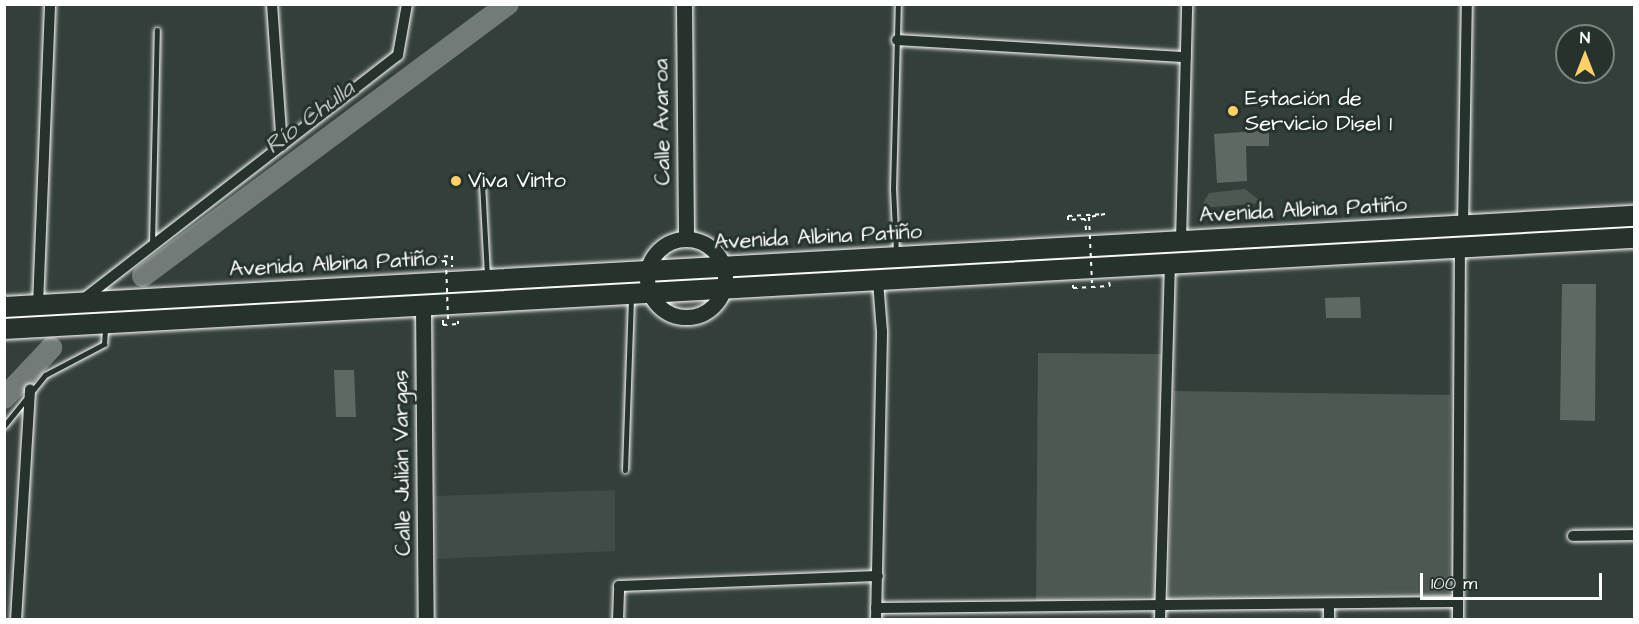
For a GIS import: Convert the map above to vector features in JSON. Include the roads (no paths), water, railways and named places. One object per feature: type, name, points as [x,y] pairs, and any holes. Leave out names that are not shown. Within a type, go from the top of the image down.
[{"type":"highway","name":"Avenida Albina Patiño","points":[[4,307],[1635,216]]},
{"type":"highway","name":"Avenida Albina Patiño","points":[[4,329],[1635,238]]},
{"type":"main road","name":"Calle Avaroa","points":[[684,4],[686,239]]},
{"type":"main road","points":[[641,294],[657,251],[686,239],[709,247],[722,267],[722,290]]},
{"type":"main road","name":"Calle Julián Vargas","points":[[423,306],[426,620]]},
{"type":"street","points":[[38,305],[50,4]]},
{"type":"street","points":[[272,4],[282,146]]},
{"type":"street","points":[[79,302],[398,55],[407,4]]},
{"type":"street","points":[[1181,241],[1187,4]]},
{"type":"street","points":[[1463,225],[1467,4]]},
{"type":"street","points":[[897,40],[1185,57]]},
{"type":"street","points":[[1458,620],[1460,248]]},
{"type":"street","points":[[1160,620],[1170,264]]},
{"type":"street","points":[[878,281],[882,332],[876,614],[1161,606],[1458,602]]},
{"type":"street","points":[[16,620],[30,389]]},
{"type":"street","points":[[1573,536],[1635,535]]},
{"type":"street","points":[[618,620],[618,586],[878,576]]},
{"type":"street","points":[[1329,605],[1329,620]]},
{"type":"lane","points":[[896,257],[898,4]]},
{"type":"lane","points":[[152,246],[157,30]]},
{"type":"lane","points":[[482,183],[487,280]]},
{"type":"lane","points":[[625,471],[641,294]]},
{"type":"lane","points":[[4,426],[30,389],[45,375],[104,344],[105,323]]},
{"type":"waterway","name":"Río Chulla","points":[[143,276],[508,4]]},
{"type":"waterway","name":"Río Chulla","points":[[4,398],[51,348]]},
{"type":"place","name":"Estación de Servicio Disel 1","points":[[1233,111]]},
{"type":"place","name":"Viva Vinto","points":[[456,181]]}]
